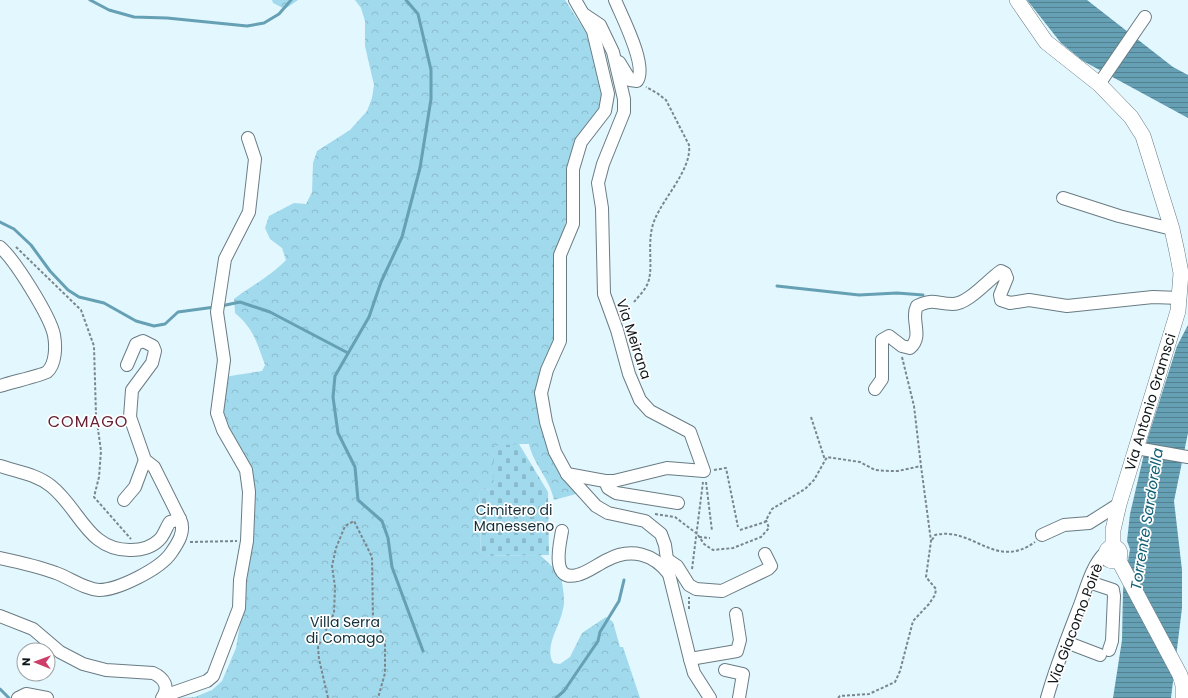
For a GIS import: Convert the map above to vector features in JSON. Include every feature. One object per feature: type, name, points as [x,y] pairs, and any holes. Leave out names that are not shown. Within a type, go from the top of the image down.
[{"type":"main road","name":"Via Antonio Gramsci","points":[[1017,0],[1046,42],[1101,81],[1131,116],[1143,136],[1172,229],[1181,273],[1178,311],[1139,448],[1118,504]]},
{"type":"main road","points":[[1118,504],[1113,530],[1115,557],[1180,675],[1183,685],[1182,698]]},
{"type":"street","points":[[575,0],[593,31],[608,94],[605,111],[581,142],[574,168],[573,224],[560,255],[560,341],[547,370],[541,394],[546,422],[555,452],[567,474],[602,511],[636,518],[650,524],[661,534],[665,545],[669,574],[694,673],[710,698]]},
{"type":"street","points":[[615,0],[640,64],[641,76],[637,81]]},
{"type":"street","name":"Via Meirana","points":[[583,13],[600,25],[612,52],[630,80],[637,81]]},
{"type":"street","points":[[1101,81],[1144,17]]},
{"type":"street","name":"Via Meirana","points":[[612,52],[624,99],[624,112],[603,164],[598,183],[602,208],[604,294],[617,330],[629,374],[640,400],[650,411],[690,432],[704,471]]},
{"type":"street","points":[[163,697],[207,681],[213,676],[239,608],[240,580],[247,541],[249,492],[246,470],[223,430],[217,413],[224,360],[217,312],[225,259],[249,212],[255,159],[248,138]]},
{"type":"street","points":[[1063,198],[1120,216],[1172,229]]},
{"type":"street","points":[[0,247],[22,276],[46,315],[54,334],[55,348],[50,368],[46,374],[17,380],[0,386]]},
{"type":"street","points":[[875,389],[882,379],[882,340],[889,336],[910,348],[915,344],[917,338],[914,311],[917,306],[927,301],[954,304],[967,299],[1000,271],[1005,273],[1007,278],[1000,295],[1001,300],[1010,303],[1030,300],[1067,306],[1153,297],[1180,298]]},
{"type":"street","points":[[0,558],[26,563],[57,574],[84,586],[99,590],[151,572],[167,559],[179,542],[182,524],[180,519],[154,467],[145,460],[132,425],[130,404],[132,390],[154,357],[153,346],[143,341],[136,344],[127,365]]},
{"type":"street","points":[[1139,448],[1188,457]]},
{"type":"street","points":[[124,500],[135,487],[145,460]]},
{"type":"street","points":[[0,466],[36,476],[51,486],[66,500],[94,537],[107,546],[127,550],[142,550],[161,539],[170,522],[180,519]]},
{"type":"street","points":[[567,474],[605,481],[614,481],[667,468],[704,471]]},
{"type":"street","points":[[605,481],[608,488],[616,493],[678,503]]},
{"type":"street","points":[[1042,535],[1064,525],[1089,523],[1118,504]]},
{"type":"street","points":[[562,530],[558,563],[563,572],[567,575],[578,575],[609,558],[637,553],[656,560],[669,574]]},
{"type":"street","points":[[668,560],[677,566],[690,585],[696,589],[722,591],[768,569],[771,566],[765,554]]},
{"type":"street","name":"Via Giacomo Poirè","points":[[1047,698],[1066,642],[1099,560],[1115,557]]},
{"type":"street","points":[[1066,642],[1105,653],[1112,641],[1113,590],[1089,582]]},
{"type":"street","points":[[690,659],[738,650],[740,640],[736,614]]},
{"type":"street","points":[[0,616],[33,629],[60,652],[84,664],[106,670],[148,672],[158,675],[166,684],[166,690],[163,697]]},
{"type":"street","points":[[725,670],[743,674],[739,698]]},
{"type":"street","points":[[18,698],[26,694],[47,698]]},
{"type":"path","name":"Via Meirana","points":[[634,302],[647,285],[650,259],[649,234],[654,219],[680,175],[690,152],[689,145],[671,107],[657,93],[649,90],[637,81]]},
{"type":"path","points":[[13,244],[81,310],[94,346],[96,415],[101,450],[94,497],[142,550]]},
{"type":"path","points":[[838,698],[840,696],[869,694],[895,682],[900,671],[913,621],[935,595],[936,589],[926,577],[931,541],[914,406],[899,343]]},
{"type":"path","points":[[811,417],[825,460]]},
{"type":"path","points":[[740,530],[766,520],[772,509],[805,489],[814,480],[827,457],[854,460],[876,470],[898,471],[921,466]]},
{"type":"path","points":[[704,471],[726,468],[738,527]]},
{"type":"path","points":[[704,471],[712,531]]},
{"type":"path","points":[[689,614],[690,585],[704,471]]},
{"type":"path","points":[[636,518],[642,515],[668,515],[675,517],[704,538],[710,538]]},
{"type":"path","points":[[697,534],[704,544],[713,550],[733,548],[761,538],[769,528],[766,520]]},
{"type":"path","points":[[328,698],[318,647],[334,613],[335,587],[332,566],[336,548],[345,526],[354,521],[372,557],[374,620],[385,638],[385,673],[378,698]]},
{"type":"path","points":[[931,541],[936,535],[948,534],[1007,553],[1026,548],[1042,535]]},
{"type":"path","points":[[179,542],[247,541]]},
{"type":"green space","points":[[272,0],[298,0],[285,9],[273,3]]},
{"type":"green space","name":"Villa Serra di Comago","points":[[355,0],[565,0],[592,42],[604,90],[603,105],[579,135],[572,153],[568,213],[560,244],[562,329],[538,383],[560,472],[576,494],[554,500],[549,485],[534,458],[529,444],[519,444],[494,489],[479,490],[481,556],[540,555],[561,575],[564,592],[563,609],[551,643],[550,650],[553,663],[560,664],[570,657],[582,633],[606,617],[613,622],[620,647],[623,647],[640,698],[178,698],[195,697],[212,690],[222,681],[236,648],[247,582],[254,515],[252,481],[222,419],[225,380],[230,376],[262,371],[265,365],[251,331],[235,313],[234,299],[268,276],[286,260],[282,248],[270,239],[265,228],[269,216],[294,203],[306,204],[312,192],[313,163],[317,151],[350,130],[367,111],[372,98],[374,85],[365,46],[365,21],[361,8]]},
{"type":"green space","name":"Cimitero di Manesseno","points":[[519,444],[548,492],[549,555],[481,556],[479,490],[494,489],[493,446]]},
{"type":"water","points":[[1027,0],[1087,0],[1173,67],[1188,75],[1188,118],[1083,61],[1061,43]]},
{"type":"water","name":"Torrente Sardorella","points":[[1188,325],[1188,433],[1174,501],[1182,570],[1182,608],[1171,698],[1113,698],[1122,640],[1123,590],[1130,549],[1127,541],[1130,514],[1148,437],[1177,346]]},
{"type":"waterway","points":[[90,0],[109,10],[134,17],[167,18],[247,26],[264,23],[279,14],[291,0]]},
{"type":"waterway","points":[[406,0],[418,14],[431,70],[431,99],[420,168],[402,237],[381,282],[369,317],[335,376],[333,397],[338,433],[355,467],[358,500],[382,521],[388,538],[392,567],[423,651]]},
{"type":"waterway","points":[[0,222],[14,229],[31,245],[50,271],[68,290],[79,297],[104,303],[136,321],[154,326],[165,324],[178,312],[215,307]]},
{"type":"waterway","points":[[777,286],[859,295],[897,293],[923,295]]},
{"type":"waterway","points":[[221,306],[240,302],[270,312],[348,353]]},
{"type":"waterway","points":[[556,698],[564,691],[598,641],[600,632],[619,601],[624,580]]},
{"type":"waterway","points":[[0,689],[9,698]]},
{"type":"district","name":"COMAGO","points":[[88,421]]}]
